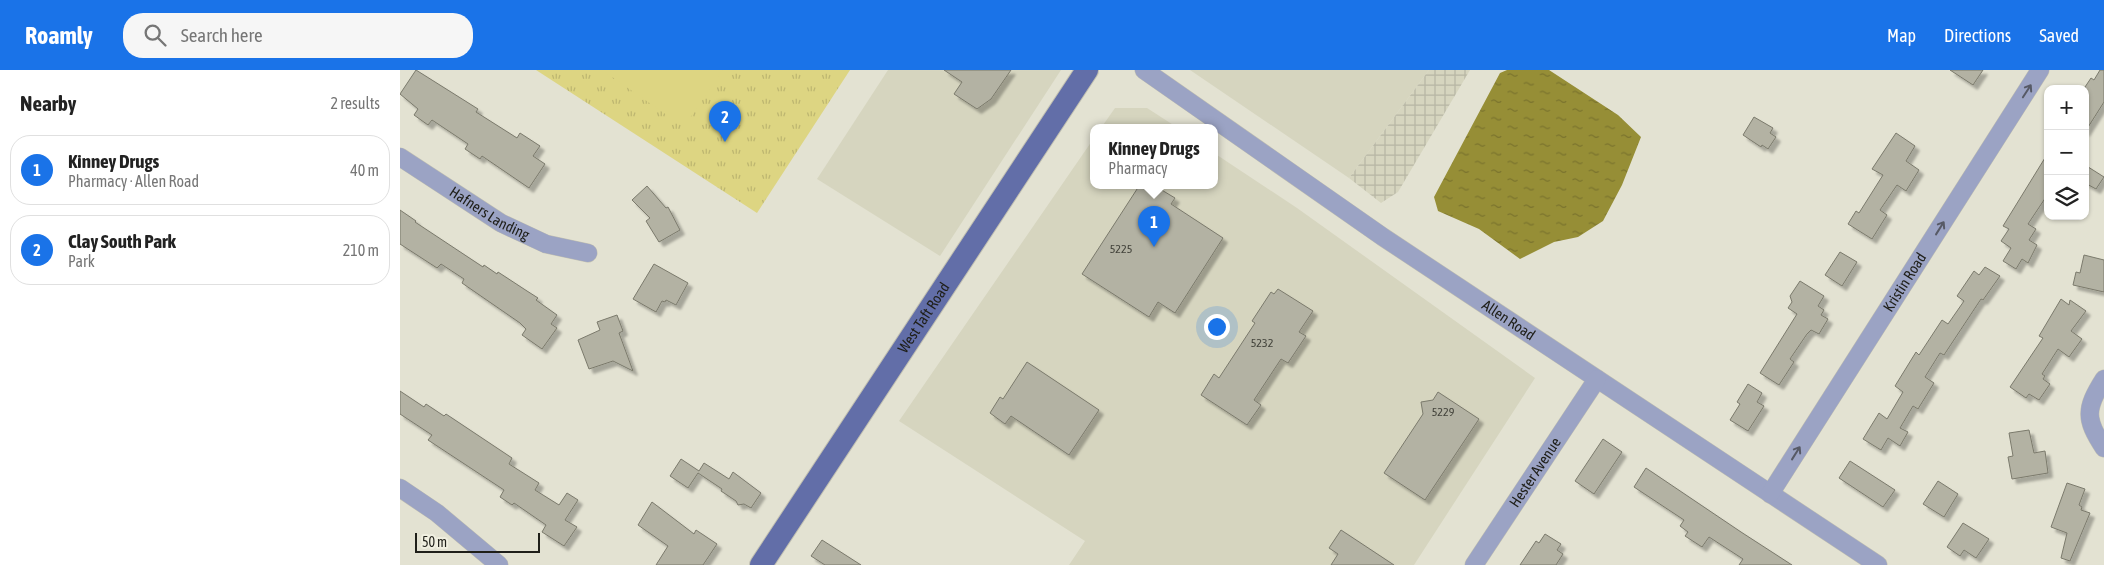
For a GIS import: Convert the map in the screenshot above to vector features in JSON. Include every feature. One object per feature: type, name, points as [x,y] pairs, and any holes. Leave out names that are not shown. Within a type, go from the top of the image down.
[{"type":"main road","name":"West Taft Road","points":[[761,565],[1087,70]]},
{"type":"street","name":"Allen Road","points":[[1144,70],[1383,237],[1878,565]]},
{"type":"street","name":"Kristin Road","points":[[1770,494],[2040,70]]},
{"type":"street","name":"Hafners Landing","points":[[400,157],[501,223],[546,244],[588,254]]},
{"type":"street","name":"Hester Avenue","points":[[1474,565],[1597,379]]},
{"type":"street","points":[[2104,379],[2090,406],[2090,426],[2104,448]]},
{"type":"street","points":[[400,488],[437,513],[499,565]]},
{"type":"shaded area","points":[[888,70],[1061,70],[940,256],[817,179]]},
{"type":"shaded area","points":[[1190,70],[1429,70],[1349,178]]},
{"type":"shaded area","points":[[1429,70],[1470,70],[1398,192],[1381,203],[1349,178]]},
{"type":"shaded area","points":[[1115,108],[1147,108],[1172,124],[1104,124]]},
{"type":"shaded area","points":[[1090,144],[1090,189],[1218,189],[1218,156],[1297,208],[1535,378],[1414,565],[1069,565],[1085,541],[899,421]]},
{"type":"green space","points":[[536,70],[850,70],[757,213]]},
{"type":"green space","points":[[602,70],[723,70],[684,127]]},
{"type":"water","points":[[1507,70],[1549,70],[1618,115],[1641,137],[1622,185],[1603,221],[1578,237],[1554,242],[1520,259],[1479,229],[1438,211],[1434,197],[1500,73]]},
{"type":"building","points":[[416,70],[478,109],[476,112],[517,138],[520,133],[540,146],[533,156],[545,164],[529,188],[482,156],[480,159],[465,149],[468,144],[432,120],[428,125],[414,115],[418,109],[400,94]]},
{"type":"building","points":[[944,70],[1011,70],[991,99],[977,109],[954,94],[962,82]]},
{"type":"building","points":[[1950,70],[1983,70],[1973,85]]},
{"type":"building","points":[[2100,70],[2104,70],[2104,102],[2089,126],[2089,85],[2086,85],[2091,78],[2094,80]]},
{"type":"building","points":[[1754,117],[1773,128],[1770,133],[1776,137],[1768,149],[1762,145],[1761,147],[1743,135]]},
{"type":"building","points":[[1896,133],[1915,146],[1906,161],[1919,170],[1906,191],[1897,185],[1880,210],[1887,215],[1872,239],[1848,224],[1856,211],[1859,213],[1883,175],[1872,169]]},
{"type":"building","points":[[2044,159],[2044,200],[2028,224],[2036,229],[2029,240],[2037,245],[2028,263],[2022,259],[2016,269],[2003,261],[2011,248],[2001,241],[2009,229],[2003,226]]},
{"type":"building","points":[[2089,168],[2104,177],[2096,189],[2089,185]]},
{"type":"building","points":[[647,186],[666,208],[668,207],[680,230],[659,242],[646,221],[650,218],[632,200]]},
{"type":"building","points":[[1137,189],[1160,189],[1175,198],[1171,204],[1223,238],[1175,313],[1158,302],[1149,317],[1082,274]]},
{"type":"building","points":[[400,210],[483,267],[484,265],[497,274],[498,272],[538,298],[536,300],[557,315],[551,324],[557,328],[542,349],[522,335],[526,329],[520,323],[462,283],[464,279],[441,264],[437,268],[400,244]]},
{"type":"building","points":[[1840,252],[1857,262],[1842,286],[1825,275]]},
{"type":"building","points":[[2084,255],[2104,260],[2104,292],[2073,285],[2076,272],[2080,273]]},
{"type":"building","points":[[654,264],[688,283],[676,305],[666,300],[665,302],[662,301],[656,312],[633,299]]},
{"type":"building","points":[[1985,267],[2000,276],[1983,300],[1981,299],[1944,355],[1940,353],[1925,377],[1934,383],[1918,409],[1913,406],[1900,428],[1908,432],[1900,446],[1888,438],[1881,450],[1863,439],[1879,413],[1887,419],[1903,392],[1895,386],[1916,352],[1919,355],[1942,320],[1948,324],[1964,301],[1957,296],[1974,271],[1979,275]]},
{"type":"building","points":[[1800,281],[1824,296],[1818,306],[1824,310],[1821,315],[1828,319],[1819,334],[1811,330],[1807,334],[1790,359],[1794,362],[1779,385],[1760,373],[1797,314],[1788,308],[1792,302],[1790,296]]},
{"type":"building","points":[[1278,289],[1313,311],[1299,332],[1306,336],[1288,363],[1281,359],[1254,400],[1261,405],[1247,425],[1201,395],[1214,374],[1219,378],[1255,323],[1252,321],[1271,292],[1274,294]]},
{"type":"building","points":[[2061,299],[2069,305],[2070,300],[2086,311],[2071,331],[2082,339],[2069,357],[2058,349],[2042,374],[2045,376],[2043,379],[2050,384],[2039,400],[2029,394],[2026,398],[2010,387],[2043,338],[2039,336]]},
{"type":"building","points":[[617,315],[623,331],[619,333],[633,371],[613,361],[589,369],[578,340],[600,330],[597,322]]},
{"type":"building","points":[[1027,362],[1099,410],[1069,455],[1011,416],[1005,424],[990,413],[1000,397],[1003,399]]},
{"type":"building","points":[[1748,384],[1762,393],[1757,402],[1764,406],[1748,431],[1730,420],[1740,404],[1737,402]]},
{"type":"building","points":[[400,391],[424,407],[426,404],[444,416],[446,414],[512,458],[509,464],[539,483],[535,490],[559,505],[567,493],[578,500],[565,520],[577,527],[564,546],[542,532],[546,525],[514,503],[512,505],[500,497],[504,490],[428,440],[432,435],[400,414]]},
{"type":"building","points":[[1438,392],[1479,419],[1425,500],[1384,473],[1423,414],[1421,402],[1433,400]]},
{"type":"building","points":[[2029,430],[2034,453],[2045,451],[2048,473],[2012,479],[2008,457],[2013,456],[2009,433]]},
{"type":"building","points":[[1603,439],[1622,452],[1594,494],[1575,481]]},
{"type":"building","points":[[681,459],[699,471],[704,463],[729,479],[733,472],[761,493],[751,508],[744,504],[738,505],[736,501],[721,491],[722,489],[698,473],[688,488],[670,476]]},
{"type":"building","points":[[1850,461],[1895,490],[1883,507],[1839,478]]},
{"type":"building","points":[[1646,468],[1792,565],[1739,565],[1743,559],[1709,537],[1702,547],[1685,536],[1688,532],[1680,526],[1684,520],[1634,487]]},
{"type":"building","points":[[1938,481],[1958,494],[1944,517],[1923,504]]},
{"type":"building","points":[[2067,483],[2085,489],[2079,505],[2082,507],[2081,510],[2090,513],[2070,561],[2061,558],[2067,533],[2051,527]]},
{"type":"building","points":[[652,502],[694,534],[696,530],[717,544],[703,565],[656,565],[668,546],[638,525]]},
{"type":"building","points":[[1963,523],[1989,539],[1976,558],[1964,550],[1960,556],[1947,547]]},
{"type":"building","points":[[1341,530],[1394,565],[1331,565],[1338,554],[1329,548]]},
{"type":"building","points":[[1545,534],[1561,544],[1557,550],[1563,554],[1556,565],[1520,565],[1536,541],[1539,543]]},
{"type":"building","points":[[822,540],[861,565],[825,565],[811,556]]},
{"type":"place","name":"Clay South Park","points":[[725,142]]},
{"type":"place","name":"Kinney Drugs","points":[[1154,247]]}]
